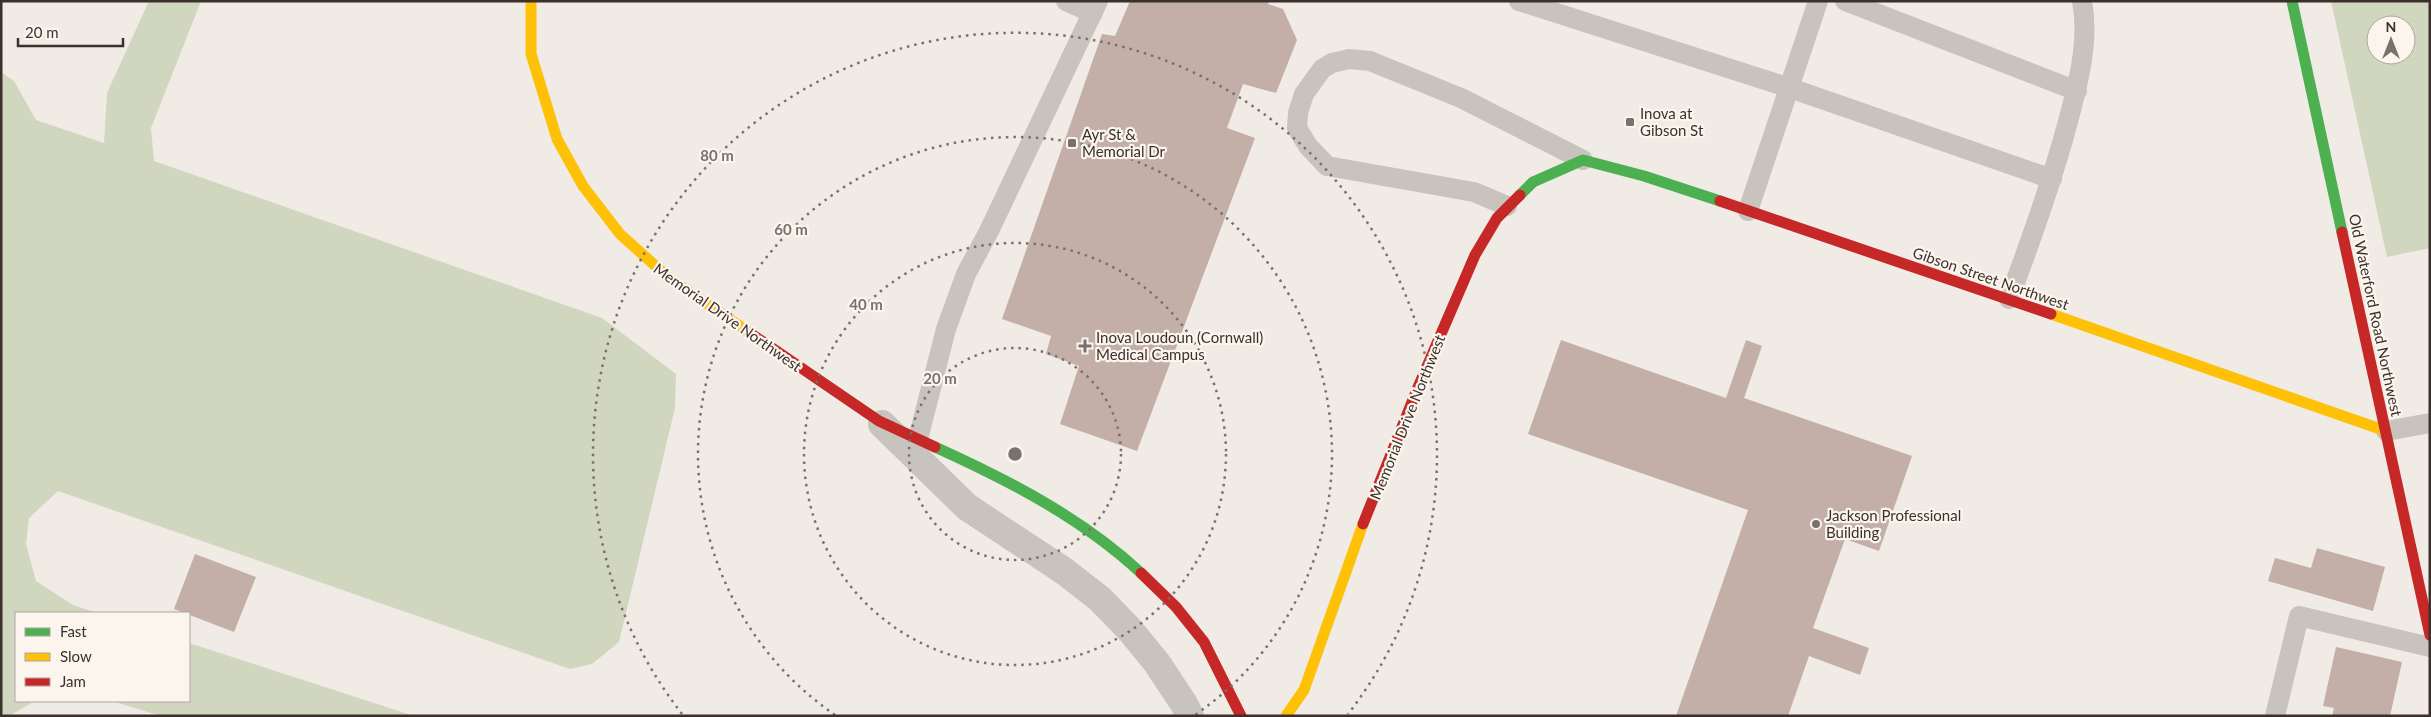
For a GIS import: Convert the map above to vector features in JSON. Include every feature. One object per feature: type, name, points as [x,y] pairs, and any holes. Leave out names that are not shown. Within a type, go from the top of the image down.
[{"type":"street","name":"Memorial Drive Northwest","points":[[532,1],[531,54],[557,139],[583,186],[620,234],[670,280],[915,446],[968,508],[1064,571],[1100,600],[1130,630],[1156,663],[1190,716]]},
{"type":"street","name":"Old Waterford Road Northwest","points":[[2292,1],[2430,635]]},
{"type":"street","name":"Memorial Drive Northwest","points":[[1286,716],[1304,690],[1357,540],[1416,392],[1475,255],[1497,218],[1533,182],[1583,160]]},
{"type":"street","name":"Gibson Street Northwest","points":[[1583,160],[1644,176],[2010,299],[2386,431]]},
{"type":"street","name":"Memorial Drive Northwest","points":[[915,446],[984,469],[1071,518],[1139,571],[1176,606],[1204,642],[1241,716]]},
{"type":"lane","points":[[915,446],[946,329],[966,274],[989,231],[1095,7],[1066,1]]},
{"type":"lane","points":[[1519,1],[1790,88],[2052,179]]},
{"type":"lane","points":[[1748,212],[1818,1]]},
{"type":"lane","points":[[1845,1],[2077,91]]},
{"type":"lane","points":[[2010,299],[2052,179],[2077,91],[2086,23],[2082,1]]},
{"type":"lane","points":[[1507,206],[1474,192],[1327,166],[1308,146],[1297,128],[1298,113],[1304,94],[1322,69],[1332,62],[1349,59],[1370,61],[1461,98],[1583,160]]},
{"type":"lane","points":[[2386,431],[2430,423]]},
{"type":"lane","points":[[2276,716],[2299,616],[2430,647]]},
{"type":"green space","points":[[149,1],[201,1],[151,128],[154,161],[602,318],[676,374],[675,408],[619,642],[592,664],[570,669],[58,491],[29,518],[26,544],[36,581],[73,605],[94,612],[15,612],[15,702],[33,702],[9,716],[1,716],[1,72],[14,81],[36,120],[104,143],[107,93]]},
{"type":"green space","points":[[2331,1],[2430,1],[2430,248],[2387,257]]},
{"type":"green space","points":[[190,643],[414,716],[161,716],[115,702],[190,702]]},
{"type":"building","points":[[1130,1],[1269,1],[1268,4],[1283,9],[1297,40],[1276,93],[1243,84],[1227,128],[1255,138],[1137,451],[1060,424],[1079,366],[1046,354],[1051,336],[1002,319],[1102,34],[1115,36]]},
{"type":"building","name":"Jackson Professional Building","points":[[1561,340],[1726,398],[1746,340],[1762,346],[1744,398],[1912,456],[1879,551],[1845,539],[1813,628],[1869,648],[1860,675],[1809,656],[1788,716],[1676,716],[1748,510],[1528,434]]},
{"type":"building","points":[[2317,548],[2385,567],[2373,611],[2268,581],[2275,558],[2311,568]]},
{"type":"building","points":[[195,554],[256,577],[234,632],[190,615],[190,612],[182,612],[174,609]]},
{"type":"building","points":[[2336,647],[2402,662],[2390,716],[2332,716],[2334,708],[2323,706]]},
{"type":"traffic: fast","points":[[2292,1],[2342,232]]},
{"type":"traffic: fast","points":[[1520,195],[1533,182],[1583,160],[1644,176],[1720,201]]},
{"type":"traffic: fast","points":[[935,447],[990,473],[1043,502],[1094,535],[1141,573]]},
{"type":"traffic: slow","points":[[531,1],[531,54],[557,139],[583,186],[620,234],[670,279],[750,333]]},
{"type":"traffic: slow","points":[[2051,314],[2386,431]]},
{"type":"traffic: slow","points":[[1286,716],[1304,690],[1363,524]]},
{"type":"traffic: jam","points":[[1363,524],[1416,392],[1475,255],[1497,218],[1520,195]]},
{"type":"traffic: jam","points":[[1720,201],[2051,314]]},
{"type":"traffic: jam","points":[[2342,232],[2430,635]]},
{"type":"traffic: jam","points":[[750,333],[879,421],[935,447]]},
{"type":"traffic: jam","points":[[1141,573],[1176,607],[1204,642],[1241,716]]},
{"type":"place","name":"Inova at Gibson St","points":[[1630,122]]},
{"type":"place","name":"Ayr St & Memorial Dr","points":[[1072,143]]},
{"type":"place","name":"Inova Loudoun (Cornwall) Medical Campus","points":[[1085,346]]},
{"type":"place","name":"Jackson Professional Building","points":[[1816,524]]}]
